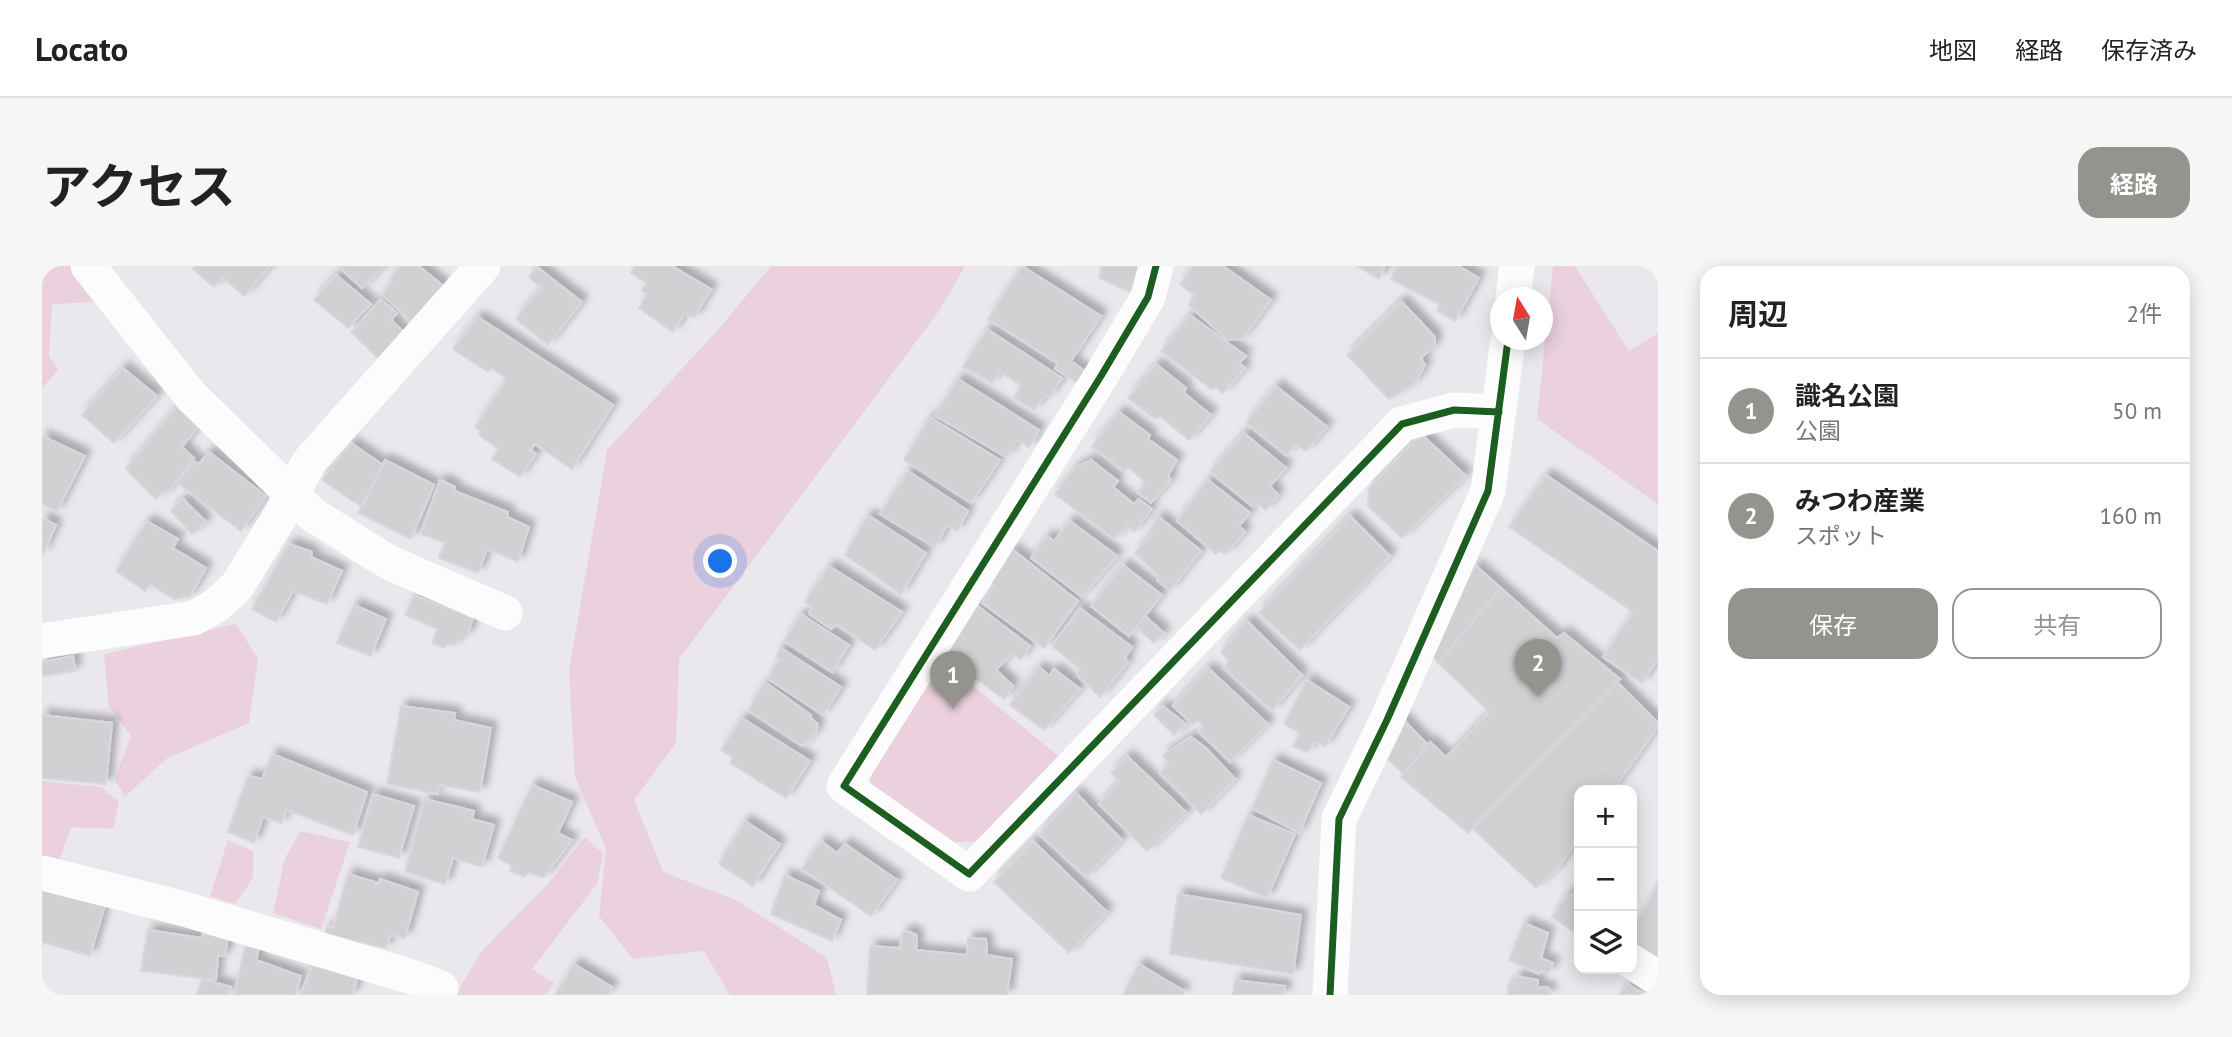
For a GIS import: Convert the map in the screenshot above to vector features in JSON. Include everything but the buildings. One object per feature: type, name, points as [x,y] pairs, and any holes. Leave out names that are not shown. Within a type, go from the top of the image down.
[{"type":"street","points":[[88,266],[191,396],[313,515],[388,562],[505,613]]},
{"type":"street","points":[[42,641],[194,618],[217,605],[237,586],[309,462],[483,266]]},
{"type":"street","points":[[1156,266],[1148,297],[1101,376],[844,786],[969,874],[1402,424],[1454,410],[1499,412]]},
{"type":"street","points":[[1514,287],[1517,266]]},
{"type":"street","points":[[1330,995],[1339,819],[1387,720],[1488,491],[1507,350]]},
{"type":"street","points":[[42,873],[180,908],[412,977],[441,988],[439,995]]},
{"type":"street","points":[[1637,965],[1658,978]]},
{"type":"shaded area","points":[[42,266],[73,266],[96,302],[52,304],[49,356],[58,370],[42,388]]},
{"type":"shaded area","points":[[771,266],[965,266],[939,311],[679,659],[676,743],[634,800],[663,872],[738,901],[827,958],[836,995],[730,995],[704,951],[633,959],[599,916],[606,849],[575,777],[569,671],[607,450],[717,331]]},
{"type":"shaded area","points":[[1553,266],[1575,266],[1629,351],[1658,333],[1658,504],[1537,419],[1544,350],[1553,350],[1553,287],[1551,287]]},
{"type":"shaded area","points":[[236,624],[258,659],[249,723],[166,759],[125,797],[115,779],[131,735],[109,707],[104,654]]},
{"type":"shaded area","points":[[940,659],[1062,759],[983,841],[944,843],[876,799],[866,766]]},
{"type":"shaded area","points":[[42,781],[101,787],[119,802],[113,829],[71,827],[58,863],[42,860]]},
{"type":"shaded area","points":[[301,831],[350,842],[321,929],[273,913],[285,858]]},
{"type":"shaded area","points":[[585,837],[603,854],[597,884],[532,969],[554,983],[546,995],[456,995],[480,953],[553,878]]},
{"type":"shaded area","points":[[228,840],[253,851],[253,878],[235,904],[210,896]]},
{"type":"cycle path","points":[[1156,266],[1148,297],[1101,376],[844,786],[969,874],[1402,424],[1454,410],[1499,412]]},
{"type":"cycle path","points":[[1330,995],[1339,819],[1387,720],[1488,491],[1507,350]]},
{"type":"place","name":"みつわ産業","points":[[1538,697]]},
{"type":"place","name":"識名公園","points":[[953,709]]}]
